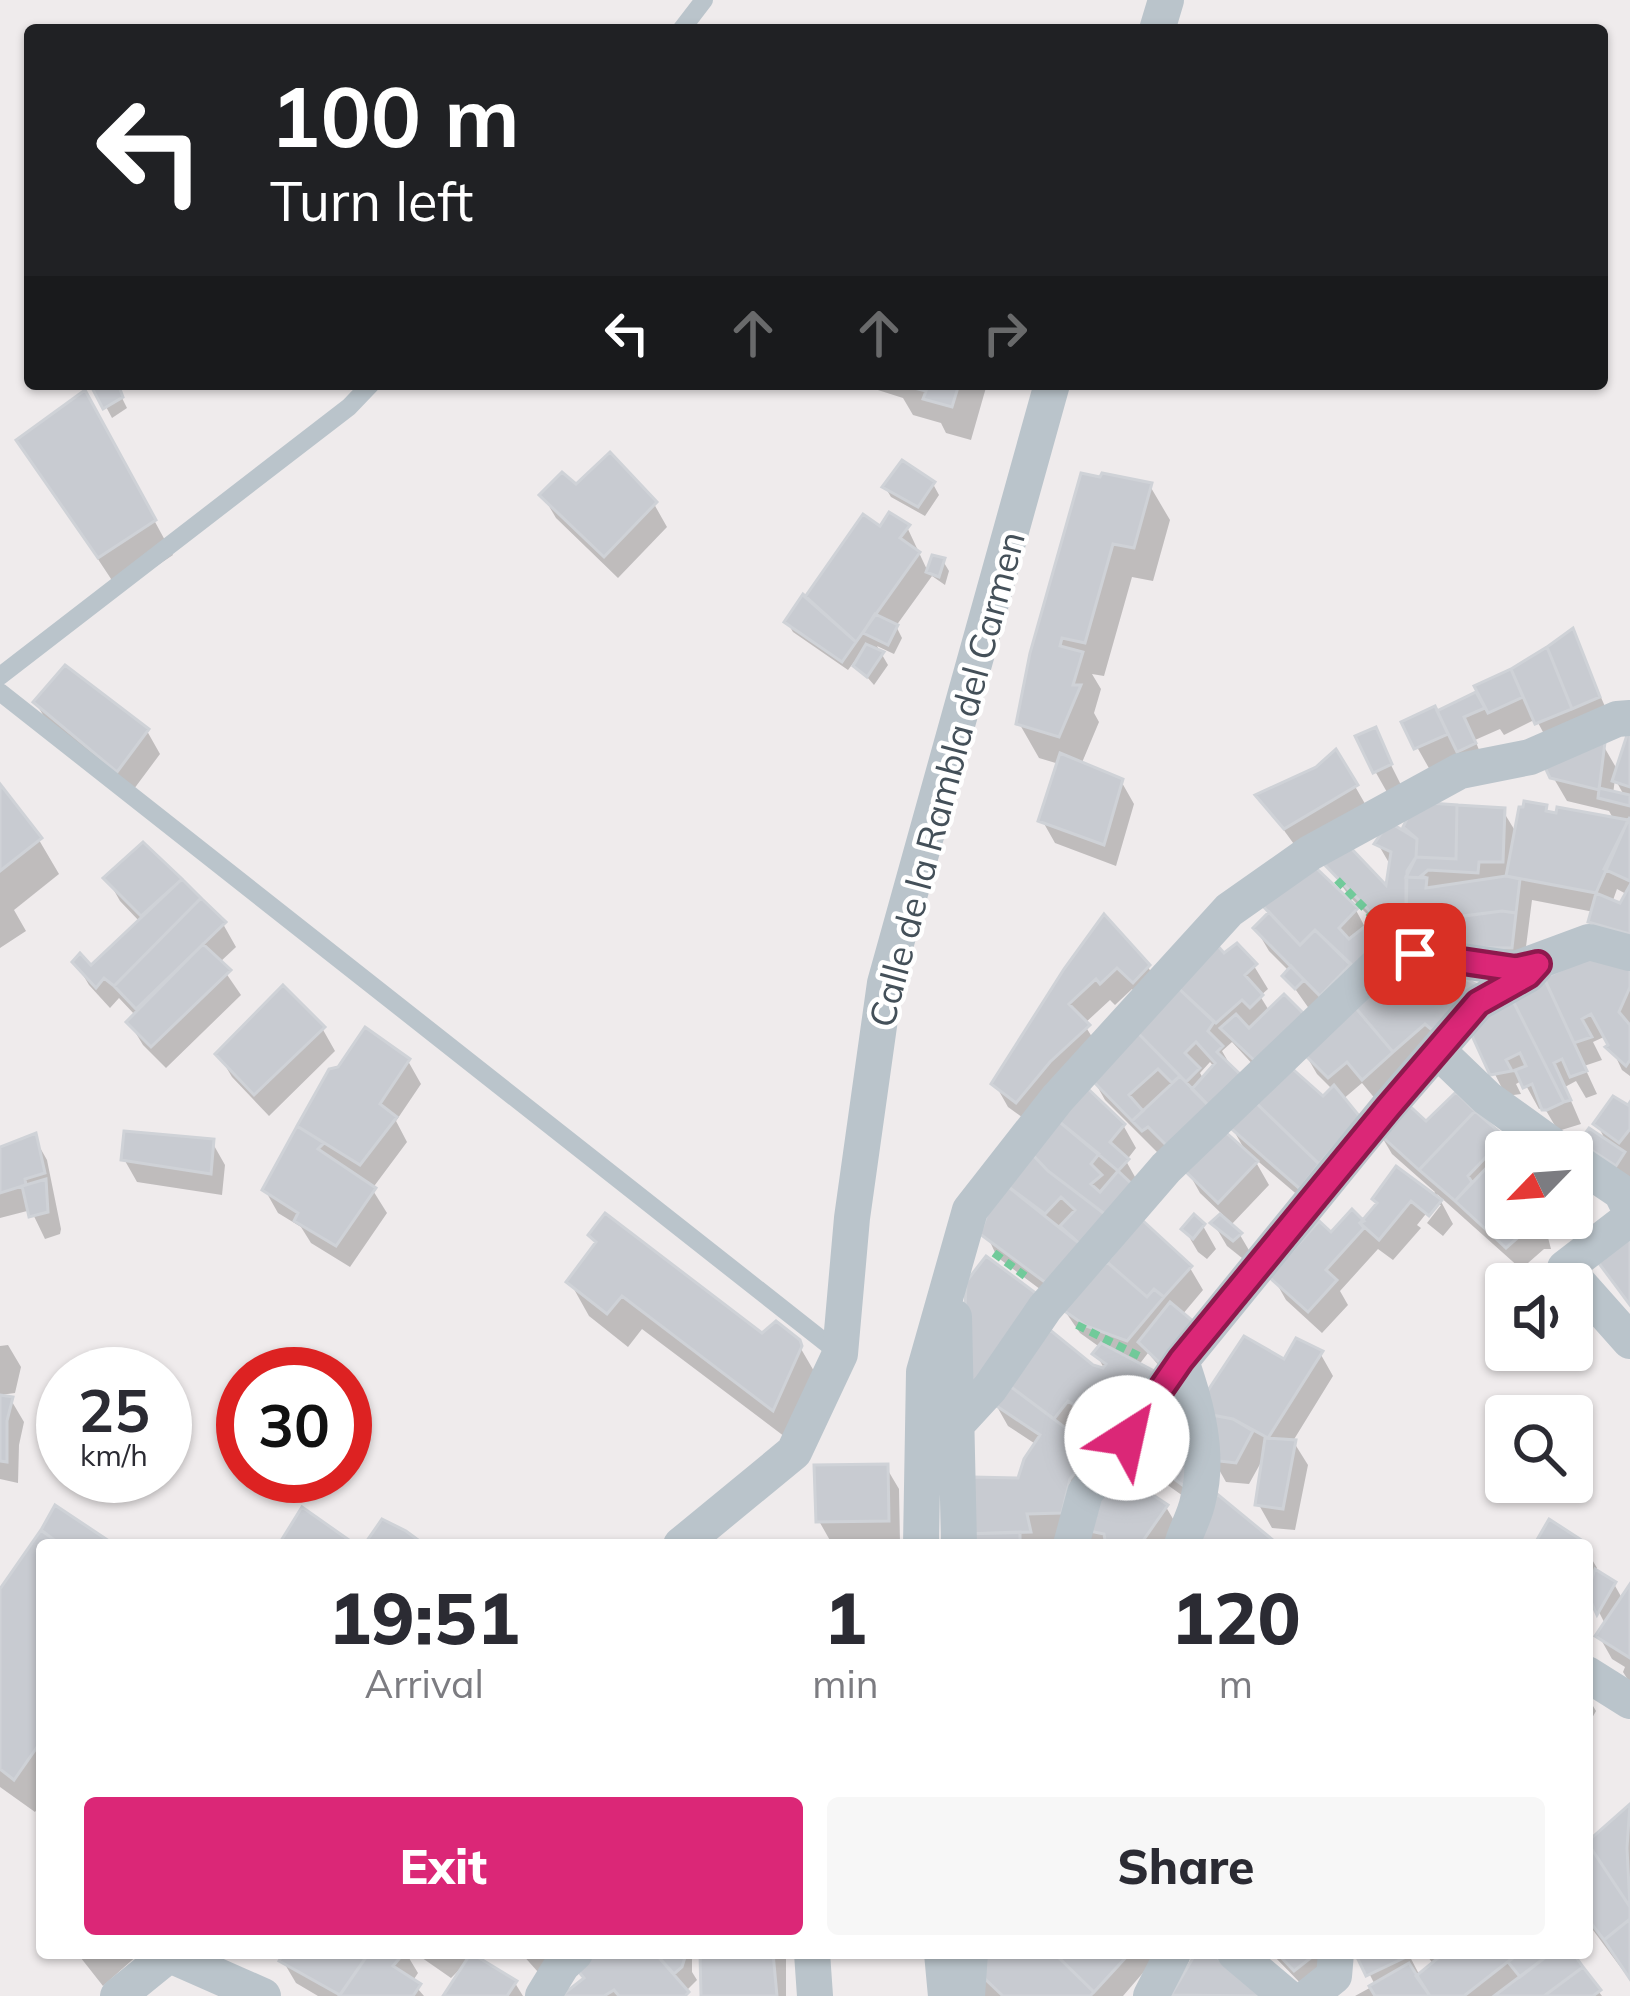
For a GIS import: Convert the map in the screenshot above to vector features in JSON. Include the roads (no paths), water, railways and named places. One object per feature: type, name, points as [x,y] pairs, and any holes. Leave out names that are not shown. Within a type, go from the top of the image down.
[{"type":"street","name":"Calle de la Rambla del Carmen","points":[[688,1539],[794,1452],[840,1354],[852,1218],[885,983],[1050,390]]},
{"type":"street","points":[[921,1539],[924,1372],[970,1210],[1057,1099],[1228,910],[1310,853],[1460,771],[1530,758],[1617,718],[1630,718]]},
{"type":"street","points":[[955,1426],[991,1388],[1050,1303],[1166,1168],[1387,956],[1516,969],[1589,942],[1630,953]]},
{"type":"street","points":[[1073,1539],[1085,1493],[1176,1367],[1478,1003],[1528,975],[1538,964]]},
{"type":"street","points":[[1438,1051],[1487,1098],[1533,1131]]},
{"type":"street","points":[[1593,1173],[1622,1192],[1630,1214],[1565,1268],[1630,1341]]},
{"type":"street","points":[[955,1271],[958,1539]]},
{"type":"street","points":[[1176,1367],[1197,1409],[1203,1478],[1184,1539]]},
{"type":"street","points":[[1593,1678],[1630,1700]]},
{"type":"street","points":[[118,1996],[164,1959]]},
{"type":"street","points":[[181,1959],[263,1996]]},
{"type":"street","points":[[544,1996],[568,1959]]},
{"type":"street","points":[[812,1959],[815,1996]]},
{"type":"street","points":[[943,1959],[946,1996]]},
{"type":"street","points":[[968,1996],[970,1959]]},
{"type":"street","points":[[1151,1996],[1170,1959]]},
{"type":"street","points":[[1242,1959],[1286,1996]]},
{"type":"street","points":[[1309,1996],[1334,1976],[1335,1959]]},
{"type":"lane","points":[[686,24],[704,0]]},
{"type":"lane","points":[[0,676],[365,390]]},
{"type":"lane","points":[[0,692],[840,1354]]}]
